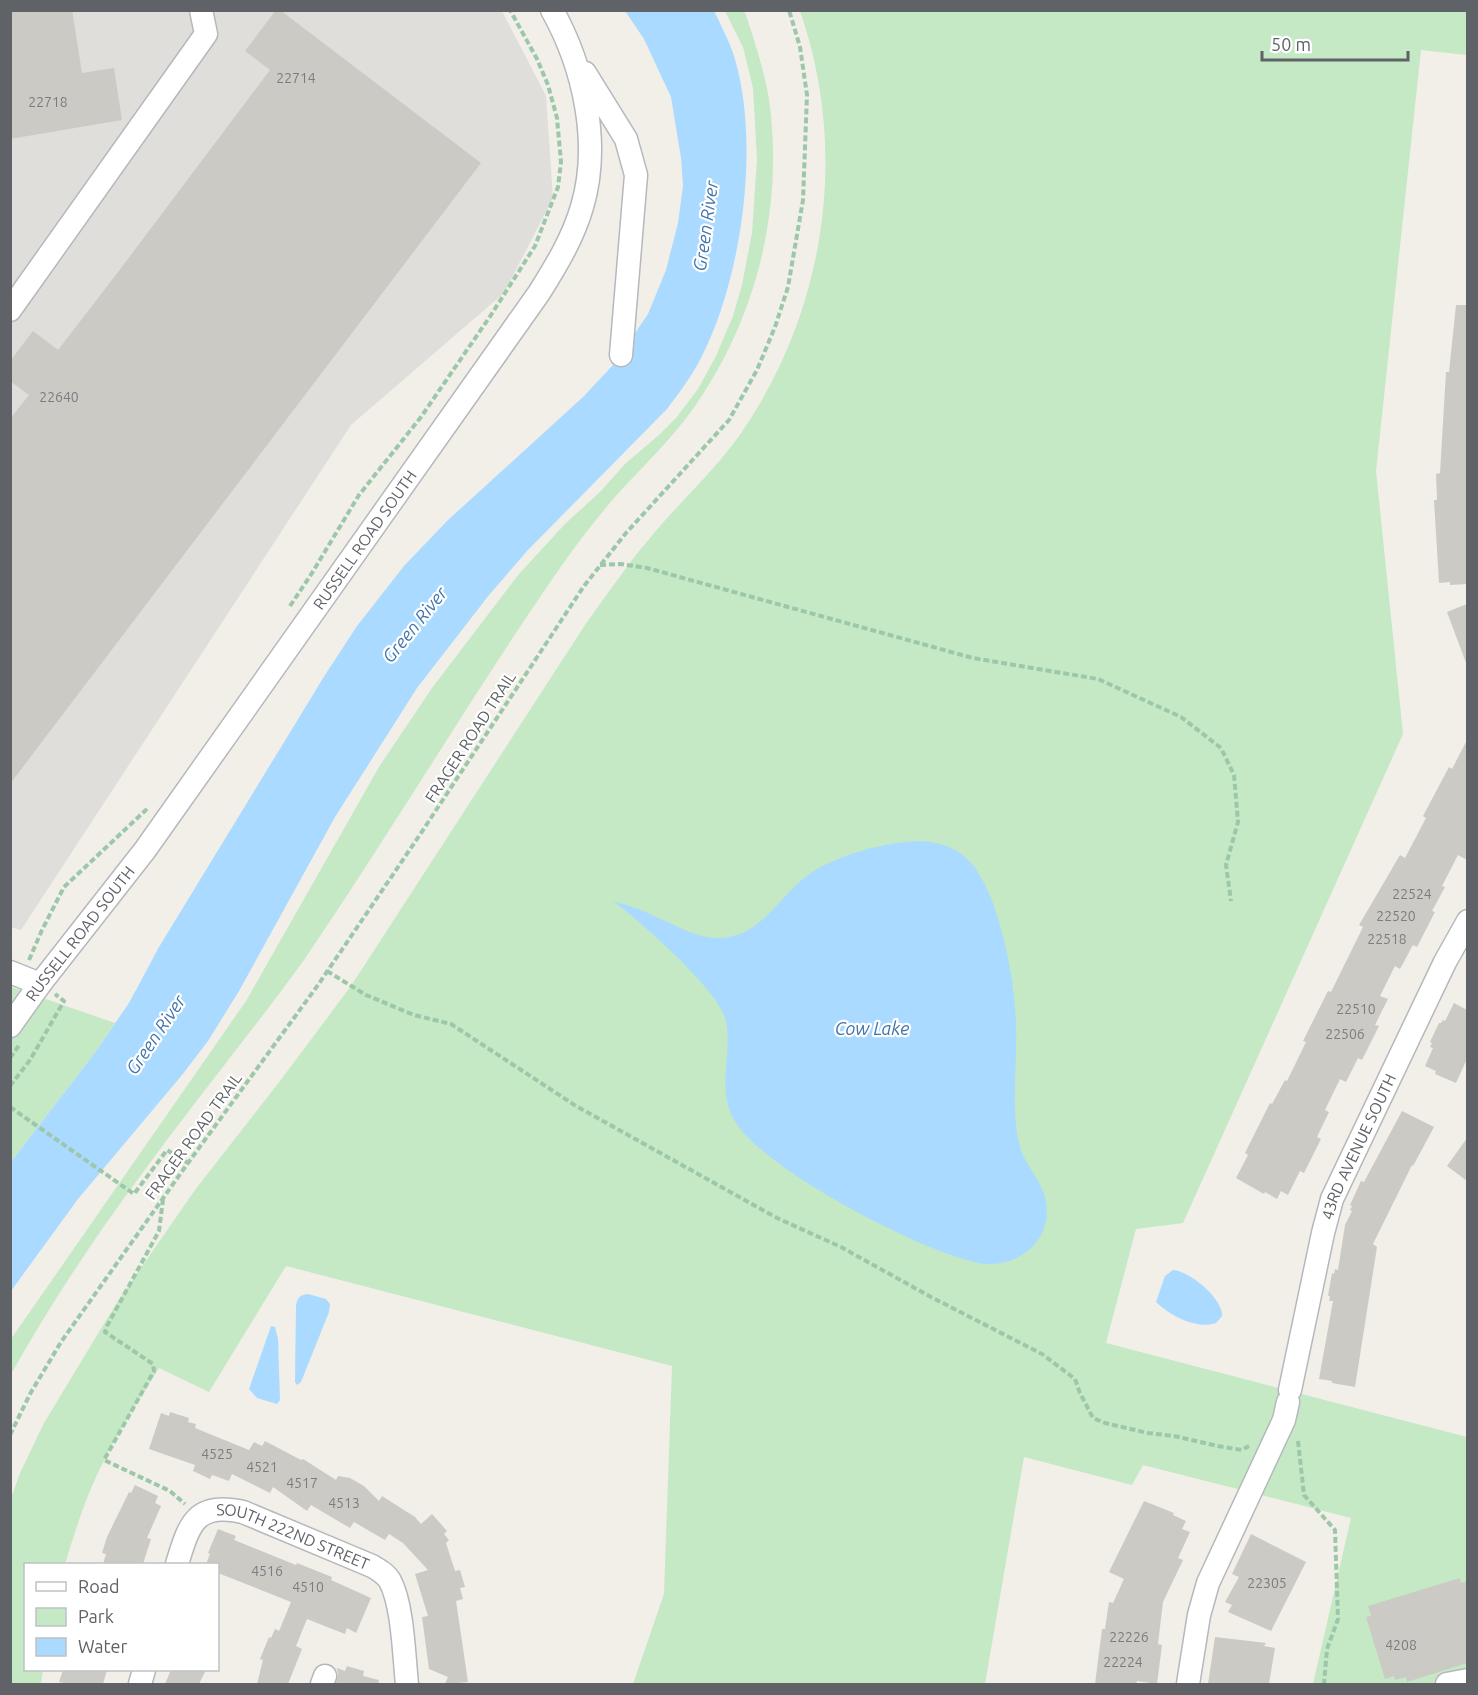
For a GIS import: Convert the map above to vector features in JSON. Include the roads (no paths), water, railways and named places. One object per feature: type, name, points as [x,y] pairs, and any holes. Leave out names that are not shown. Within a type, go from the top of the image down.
[{"type":"street","points":[[10,310],[206,34],[201,10]]},
{"type":"street","name":"RUSSELL ROAD SOUTH","points":[[10,1026],[32,982],[145,850],[539,293],[572,237],[583,206],[589,162],[589,127],[584,94],[574,57],[552,10]]},
{"type":"street","points":[[574,57],[626,139],[636,175],[621,355]]},
{"type":"street","name":"43RD AVENUE SOUTH","points":[[1188,1684],[1199,1615],[1208,1583],[1284,1420],[1332,1199],[1445,962],[1467,921]]},
{"type":"street","name":"SOUTH 222ND STREET","points":[[177,1563],[187,1535],[198,1516],[211,1510],[227,1508],[243,1512],[372,1566],[386,1575],[397,1600],[407,1684]]},
{"type":"street","points":[[1447,1684],[1467,1680]]},
{"type":"water","name":"Green River","points":[[625,11],[714,11],[734,56],[742,91],[746,129],[743,211],[727,291],[715,328],[700,360],[667,409],[527,551],[489,595],[417,688],[335,817],[239,991],[208,1041],[78,1199],[11,1291],[11,1162],[94,1054],[129,1003],[159,947],[325,675],[357,626],[404,566],[447,521],[583,397],[614,364],[648,314],[666,270],[678,223],[683,186],[681,158],[671,97],[644,39]]},
{"type":"water","name":"Cow Lake","points":[[922,841],[951,848],[966,858],[977,871],[996,912],[1009,961],[1015,1007],[1017,1132],[1022,1153],[1046,1199],[1047,1217],[1042,1233],[1032,1248],[1015,1259],[1003,1262],[979,1263],[953,1256],[886,1227],[814,1187],[756,1145],[738,1126],[727,1100],[728,1035],[721,1008],[710,992],[677,957],[613,901],[700,935],[716,938],[731,936],[745,932],[757,924],[797,884],[833,861],[879,846]]},
{"type":"water","points":[[1173,1270],[1188,1275],[1211,1294],[1221,1309],[1222,1316],[1216,1323],[1208,1325],[1192,1323],[1168,1312],[1156,1302],[1165,1276]]},
{"type":"water","points":[[308,1294],[326,1299],[330,1304],[329,1312],[301,1382],[297,1385],[295,1382],[296,1305],[300,1297]]},
{"type":"water","points":[[271,1326],[275,1327],[278,1339],[280,1400],[277,1404],[257,1398],[249,1389]]}]
